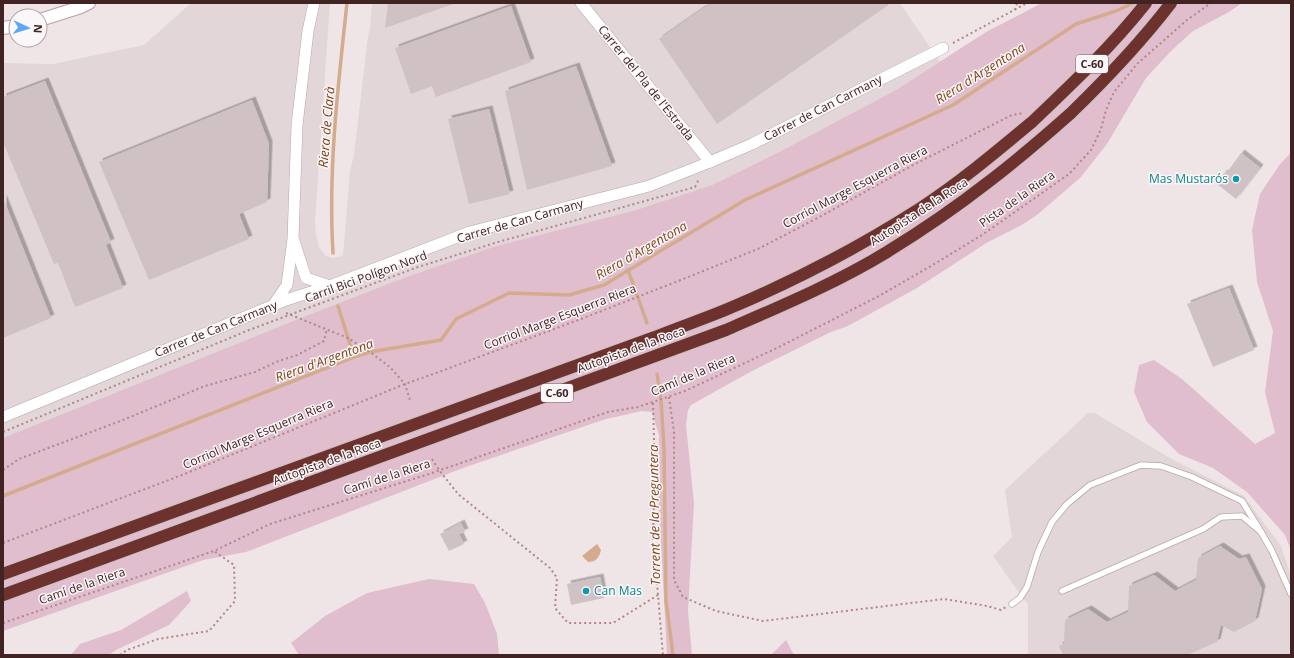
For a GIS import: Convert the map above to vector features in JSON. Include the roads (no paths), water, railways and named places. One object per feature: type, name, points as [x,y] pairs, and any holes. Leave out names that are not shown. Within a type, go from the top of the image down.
[{"type":"highway","name":"Autopista de la Roca","points":[[3,574],[654,337],[736,306],[785,284],[843,254],[920,208],[960,180],[1030,117],[1075,82],[1106,50],[1146,3]]},
{"type":"highway","name":"Autopista de la Roca","points":[[3,595],[726,330],[798,299],[886,252],[940,218],[993,179],[1028,151],[1098,87],[1131,51],[1171,3]]},
{"type":"street","points":[[48,17],[89,3]]},
{"type":"street","points":[[272,307],[287,285],[294,239],[296,126],[308,31],[314,3]]},
{"type":"street","name":"Carrer del Pla de l'Estrada","points":[[581,3],[710,162]]},
{"type":"street","name":"Carrer de Can Carmany","points":[[3,417],[286,300],[330,286],[470,232],[649,186],[752,144],[943,48]]},
{"type":"street","points":[[294,239],[306,278],[330,286]]},
{"type":"lane","points":[[1012,604],[1020,598],[1028,587],[1038,552],[1043,541],[1052,522],[1066,504],[1090,484],[1141,465],[1161,466],[1186,474],[1242,501],[1272,551],[1291,594]]},
{"type":"lane","points":[[1062,591],[1203,530],[1221,518],[1242,516],[1261,532]]},
{"type":"waterway","name":"Riera de Clarà","points":[[333,253],[333,159],[337,96],[347,3]]},
{"type":"waterway","name":"Riera d'Argentona","points":[[3,496],[354,357],[370,352],[441,340],[456,319],[509,293],[569,295],[604,285],[745,200],[953,105],[1076,24],[1116,11],[1133,3]]},
{"type":"waterway","points":[[628,270],[647,323]]},
{"type":"waterway","name":"Riera de Clarà","points":[[338,306],[354,357]]},
{"type":"waterway","name":"Torrent de la Preguntera","points":[[657,374],[661,400],[664,448],[666,601],[673,655]]},
{"type":"place","name":"Mas Mustarós","points":[[1236,179]]},
{"type":"place","name":"Can Mas","points":[[586,591]]}]
